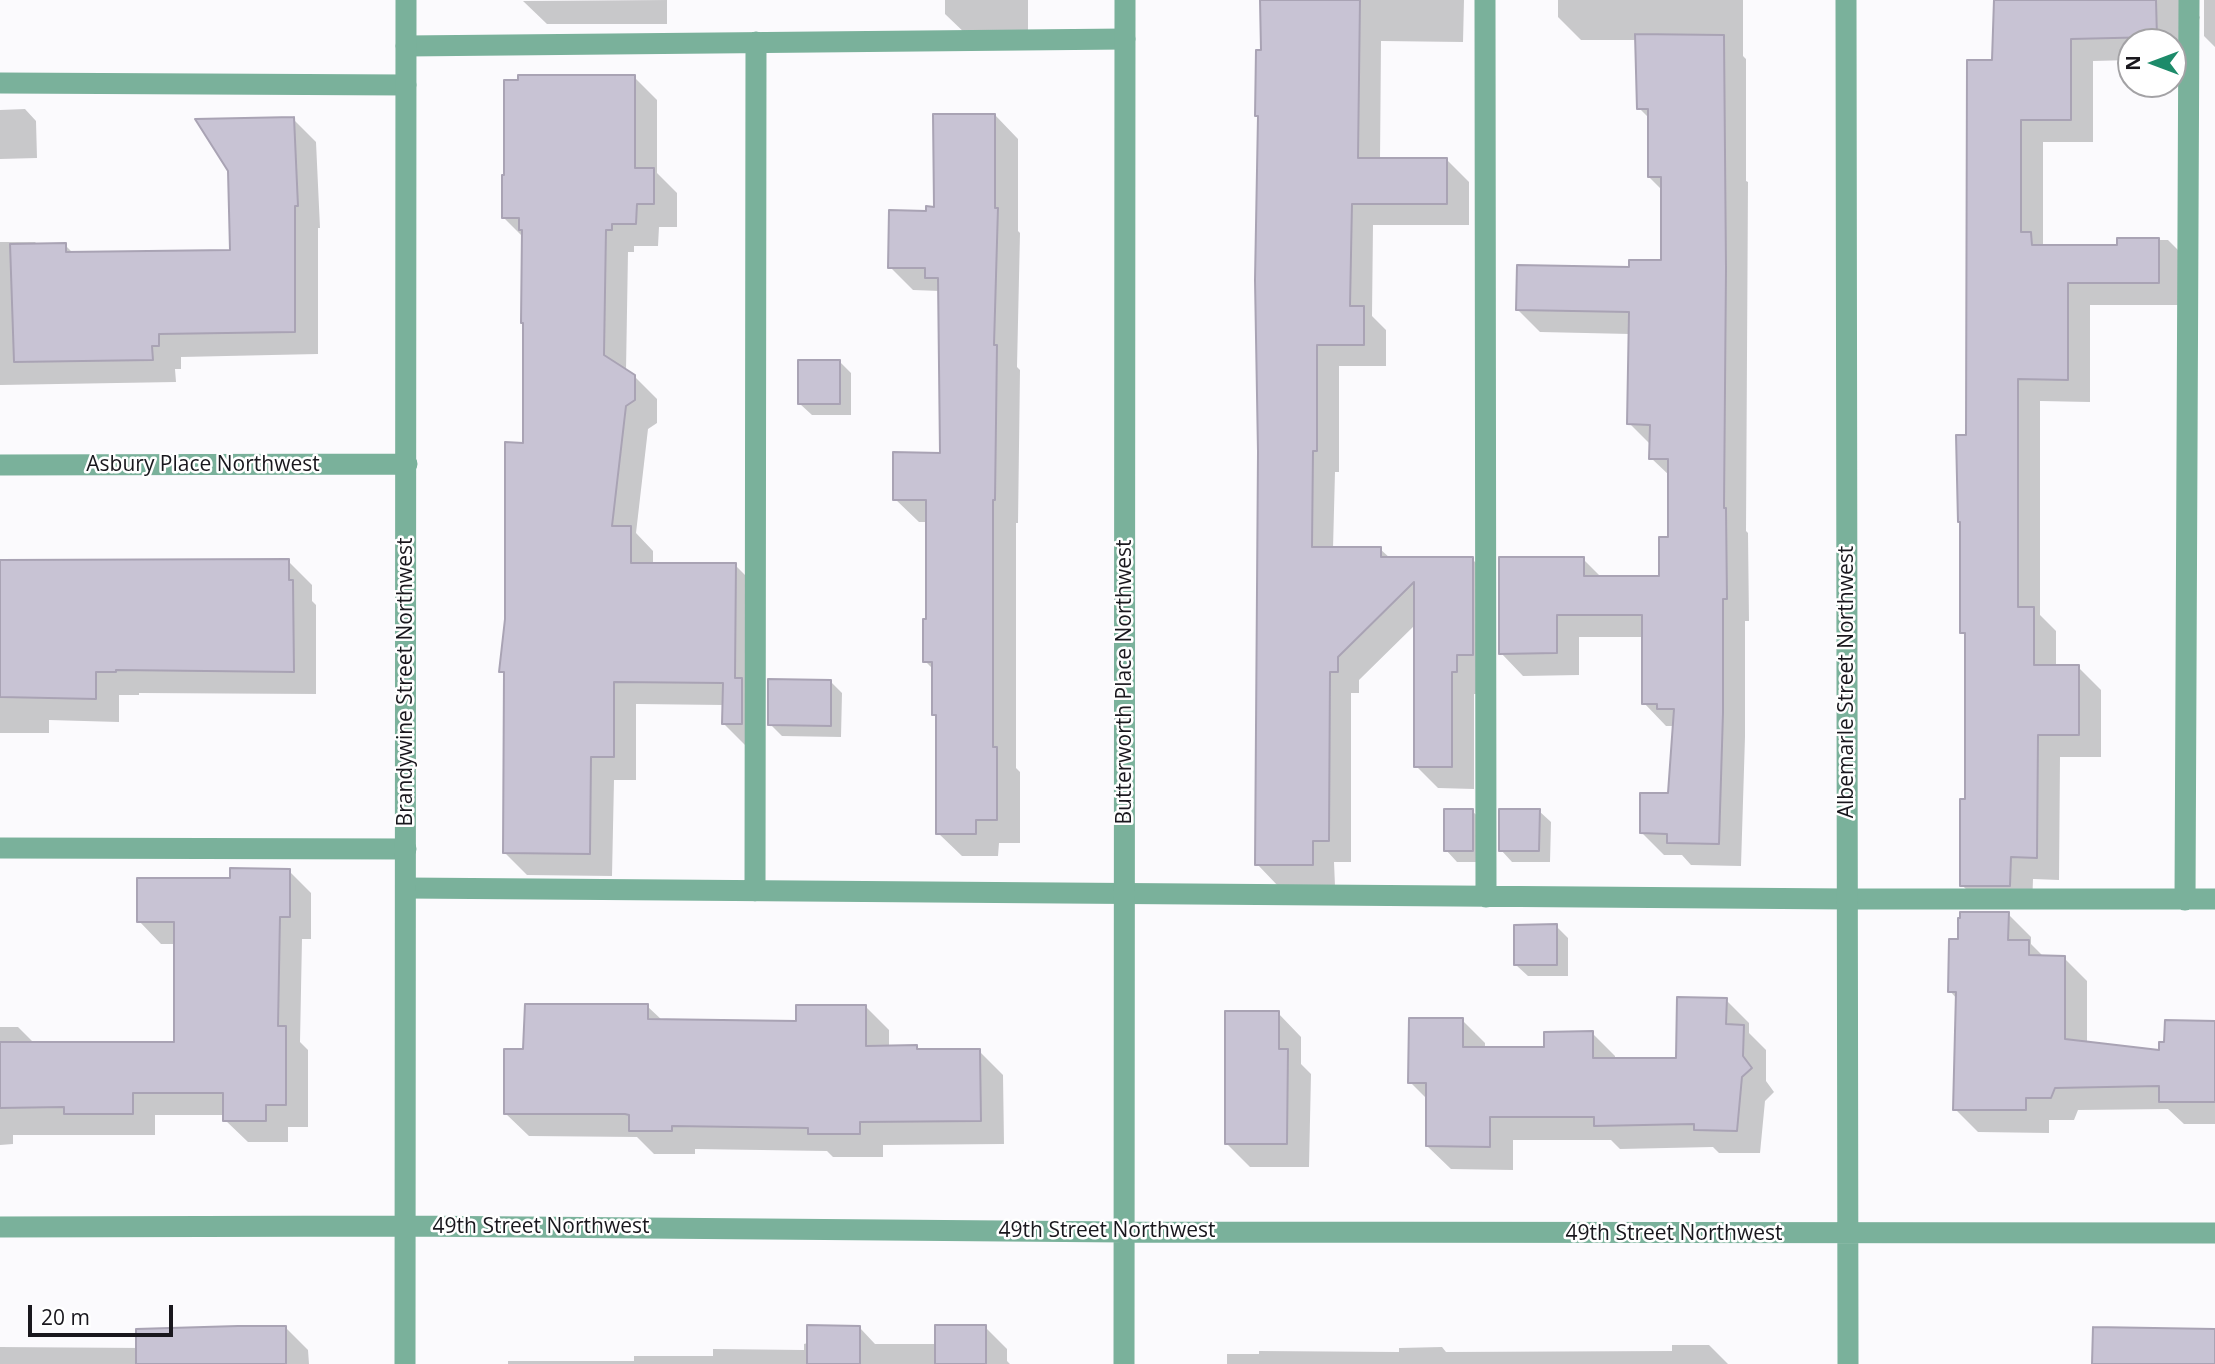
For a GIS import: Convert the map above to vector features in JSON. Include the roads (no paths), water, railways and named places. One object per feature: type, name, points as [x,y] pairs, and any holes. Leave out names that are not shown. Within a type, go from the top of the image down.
[{"type":"street","name":"Brandywine Street Northwest","points":[[405,1364],[406,0]]},
{"type":"street","name":"Butterworth Place Northwest","points":[[1124,1364],[1125,0]]},
{"type":"street","points":[[1485,0],[1486,897]]},
{"type":"street","name":"Albemarle Street Northwest","points":[[1846,0],[1848,1364]]},
{"type":"street","points":[[2185,900],[2189,0]]},
{"type":"street","points":[[406,46],[1125,39]]},
{"type":"street","points":[[755,891],[756,43]]},
{"type":"street","points":[[0,83],[406,85]]},
{"type":"street","name":"Asbury Place Northwest","points":[[0,465],[407,464]]},
{"type":"street","points":[[0,848],[406,849]]},
{"type":"street","points":[[406,888],[2215,900]]},
{"type":"street","name":"49th Street Northwest","points":[[0,1227],[2215,1233]]}]
